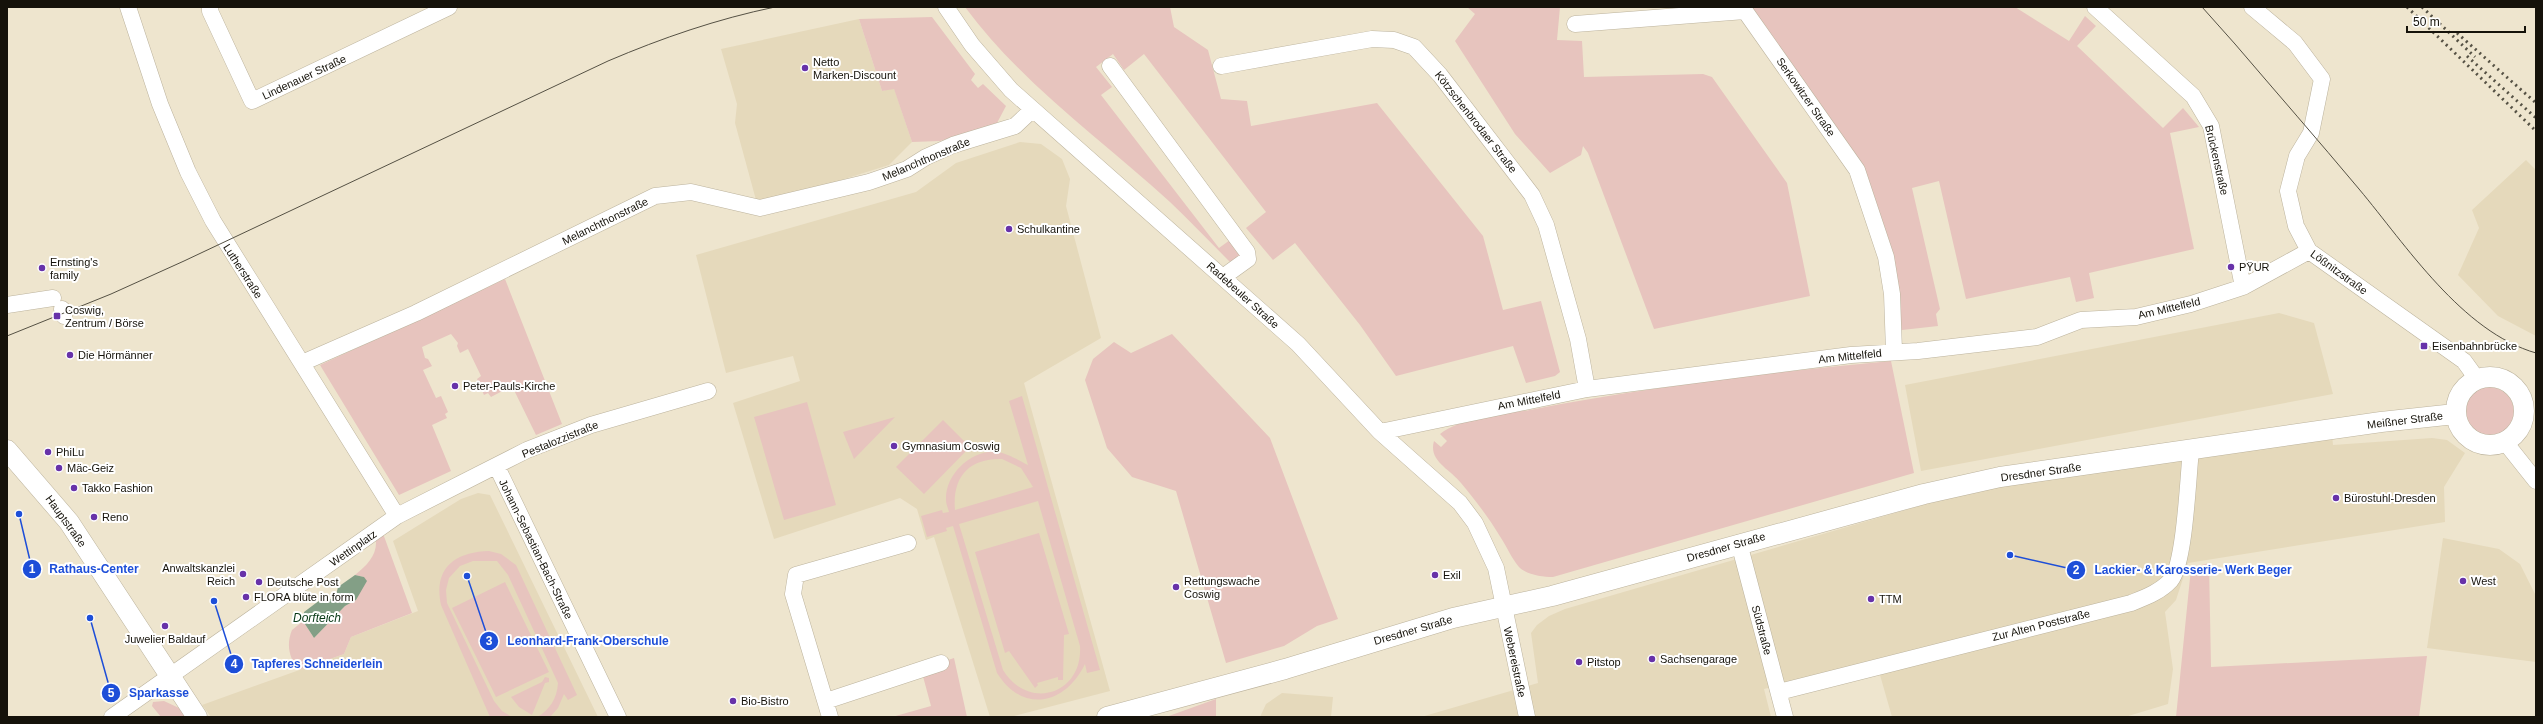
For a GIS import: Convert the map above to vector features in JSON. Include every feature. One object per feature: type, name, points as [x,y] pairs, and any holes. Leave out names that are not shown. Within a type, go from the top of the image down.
[{"type":"main road","points":[[2498,378],[2508,382],[2530,408],[2520,429],[2505,442],[2483,445],[2472,441],[2464,434],[2458,425],[2455,414],[2460,394],[2467,385],[2477,379],[2498,378]]},
{"type":"main road","name":"Meißner Straße","points":[[2355,426],[2455,414]]},
{"type":"main road","name":"Dresdner Straße","points":[[1107,717],[1286,668],[1453,618],[1552,596],[1739,543],[1924,494],[2000,477],[2355,426]]},
{"type":"main road","name":"Hauptstraße","points":[[7,450],[69,522],[197,717]]},
{"type":"street","name":"Lutherstraße","points":[[128,7],[160,104],[188,172],[224,242],[302,363],[397,516]]},
{"type":"street","name":"Lindenauer Straße","points":[[210,7],[210,11],[252,101],[449,7]]},
{"type":"street","name":"Radebeuler Straße","points":[[946,7],[972,45],[994,72],[1032,110],[1064,135],[1298,344],[1380,432],[1460,503],[1475,523],[1496,568],[1503,606]]},
{"type":"street","name":"Brückenstraße","points":[[2095,7],[2193,96],[2205,114],[2211,126],[2243,287]]},
{"type":"street","name":"Lößnitzstraße","points":[[2252,7],[2295,43],[2322,79],[2311,133],[2297,156],[2288,191],[2296,226],[2309,251],[2464,361],[2477,379]]},
{"type":"street","name":"Serkowitzer Straße","points":[[1576,24],[1745,11],[1857,170],[1886,257],[1892,294],[1894,351]]},
{"type":"street","name":"Kötzschenbrodaer Straße","points":[[1220,66],[1372,39],[1394,40],[1414,47],[1440,75],[1532,195],[1546,225],[1578,339],[1587,389]]},
{"type":"street","points":[[1110,66],[1247,252],[1248,259],[1223,277]]},
{"type":"street","name":"Melanchthonstraße","points":[[302,363],[416,313],[655,196],[690,192],[760,208],[869,182],[907,169],[926,157],[953,145],[1015,126],[1032,110]]},
{"type":"street","name":"Am Mittelfeld","points":[[1380,432],[1587,389],[1726,370],[1894,351],[1918,351],[2037,337],[2081,320],[2136,316],[2191,304],[2243,287],[2309,251]]},
{"type":"street","points":[[7,305],[60,308]]},
{"type":"street","name":"Pestalozzistraße","points":[[397,516],[497,467],[527,450],[591,425],[708,391]]},
{"type":"street","points":[[2505,442],[2536,481]]},
{"type":"street","name":"Zur Alten Poststraße","points":[[1779,692],[2131,603],[2157,592],[2172,579],[2180,552],[2191,450]]},
{"type":"street","name":"Johann-Sebastian-Bach-Straße","points":[[497,467],[618,717]]},
{"type":"street","name":"Wettinplatz","points":[[112,717],[171,677],[397,516]]},
{"type":"street","points":[[830,717],[793,594],[796,575],[908,543]]},
{"type":"street","name":"Südstraße","points":[[1739,543],[1785,717]]},
{"type":"street","name":"Webereistraße","points":[[1503,606],[1527,717]]},
{"type":"street","points":[[826,701],[941,662]]},
{"type":"shaded area","points":[[965,7],[1170,7],[1174,27],[1208,50],[1221,99],[1247,101],[1251,126],[1377,103],[1483,236],[1503,310],[1541,301],[1560,372],[1555,376],[1526,383],[1513,346],[1396,376],[1360,325],[1295,243],[1273,260],[1246,228],[1266,212],[1144,54],[1124,70],[1113,54],[1096,67],[1112,87],[1101,95],[1219,248],[1230,240],[1242,257],[1232,264],[1170,202],[1036,86],[987,35]]},
{"type":"shaded area","points":[[1467,7],[1560,7],[1557,40],[1582,41],[1584,77],[1703,74],[1712,77],[1787,183],[1810,296],[1654,329],[1588,153],[1583,146],[1581,155],[1550,173],[1515,134],[1455,41],[1475,14]]},
{"type":"shaded area","points":[[1747,7],[2015,7],[2069,41],[2085,16],[2096,26],[2077,46],[2163,128],[2183,108],[2199,127],[2170,133],[2194,249],[2089,273],[2094,298],[2076,302],[2070,277],[1966,299],[1939,181],[1912,188],[1940,309],[1936,314],[1938,326],[1893,331],[1865,192]]},
{"type":"shaded area","points":[[932,17],[975,74],[971,80],[978,88],[983,84],[1006,106],[997,123],[940,141],[912,142],[894,89],[882,91],[859,19]]},
{"type":"shaded area","points":[[859,19],[882,91],[894,88],[912,142],[889,165],[803,192],[756,200],[735,123],[737,104],[721,49]]},
{"type":"shaded area","name":"Gymnasium Coswig","points":[[1020,142],[1041,144],[1062,159],[1070,179],[1066,206],[1101,338],[1024,383],[1110,691],[1010,717],[990,717],[934,537],[926,540],[917,509],[900,498],[774,539],[733,403],[800,381],[793,356],[726,373],[696,255],[916,192],[956,163]]},
{"type":"shaded area","points":[[2526,160],[2536,170],[2536,336],[2498,316],[2458,275],[2479,228],[2472,210]]},
{"type":"shaded area","points":[[505,279],[562,424],[536,435],[512,386],[491,397],[488,393],[484,395],[477,379],[481,376],[468,349],[460,353],[457,346],[458,343],[451,334],[422,347],[425,358],[428,359],[432,366],[423,370],[436,398],[441,396],[448,412],[445,414],[447,418],[432,425],[451,471],[399,495],[320,365]]},
{"type":"shaded area","points":[[2279,313],[2314,323],[2333,394],[1921,471],[1905,385]]},
{"type":"shaded area","points":[[1172,334],[1270,438],[1338,619],[1317,626],[1284,646],[1226,663],[1176,491],[1132,477],[1107,448],[1085,380],[1093,359],[1114,342],[1131,353]]},
{"type":"shaded area","points":[[1891,361],[1914,473],[1553,577],[1530,574],[1519,567],[1477,503],[1461,483],[1441,464],[1434,454],[1434,441],[1441,447],[1447,441],[1440,434],[1470,420],[1665,387],[1800,370]]},
{"type":"shaded area","points":[[2489,387],[2498,389],[2509,398],[2514,412],[2512,421],[2503,432],[2489,437],[2480,435],[2469,426],[2464,412],[2466,403],[2475,392]]},
{"type":"shaded area","points":[[1022,396],[1100,670],[1087,673],[1085,664],[1077,678],[1066,688],[1055,696],[1043,699],[1031,699],[1019,695],[1007,686],[997,673],[953,526],[946,528],[947,531],[927,537],[921,516],[942,510],[943,513],[949,512],[946,500],[950,481],[962,465],[978,455],[988,452],[1002,453],[1028,465],[1009,401]],"holes":[[[1002,459],[1021,468],[1033,487],[955,510],[956,488],[965,472],[980,462]],[[1038,501],[1080,646],[1079,663],[1073,676],[1064,686],[1052,692],[1039,693],[1026,690],[1014,683],[1003,670],[959,524]]]},
{"type":"shaded area","points":[[807,402],[836,505],[784,520],[754,417]]},
{"type":"shaded area","points":[[895,417],[854,459],[843,432]]},
{"type":"shaded area","points":[[943,420],[970,447],[924,494],[896,467]]},
{"type":"shaded area","points":[[2332,435],[2333,445],[2432,438],[2447,440],[2465,453],[2444,487],[2445,522],[2188,563],[2176,600],[2165,612],[2173,669],[2168,704],[2125,717],[1892,717],[1876,661],[1764,689],[1771,717],[1421,717],[1538,683],[1531,633],[1537,625],[1549,616],[1565,609],[1926,504],[1995,487]]},
{"type":"shaded area","points":[[478,493],[490,495],[598,717],[211,717],[202,705],[344,654],[351,637],[418,611],[393,541],[461,499]]},
{"type":"shaded area","points":[[381,528],[412,613],[351,637],[344,654],[299,670],[293,661],[289,646],[292,630],[303,621],[314,638],[345,606],[356,600],[364,577],[355,575],[369,562],[375,551],[376,545],[374,532]]},
{"type":"shaded area","points":[[1039,533],[1069,634],[1064,635],[1063,680],[1058,680],[1058,677],[1037,683],[1038,685],[1035,688],[1009,651],[1005,653],[975,552]]},
{"type":"shaded area","points":[[2443,538],[2499,549],[2520,564],[2536,596],[2536,662],[2427,648]]},
{"type":"shaded area","points":[[489,551],[501,554],[516,565],[577,695],[568,700],[564,694],[558,708],[550,717],[537,717],[546,711],[552,703],[556,694],[558,683],[508,575],[497,561],[473,561],[460,566],[449,578],[446,590],[447,603],[494,701],[502,711],[512,717],[490,717],[441,605],[439,592],[440,581],[449,564],[466,555]]},
{"type":"shaded area","points":[[2209,563],[2211,667],[2427,656],[2419,717],[2176,717],[2191,568]]},
{"type":"shaded area","points":[[505,582],[549,672],[496,697],[452,608]]},
{"type":"shaded area","points":[[954,658],[967,717],[892,717],[931,706],[921,669]]},
{"type":"shaded area","points":[[545,677],[549,678],[549,682],[545,683],[532,715],[519,707],[511,697],[542,682]]},
{"type":"shaded area","points":[[1282,693],[1333,697],[1331,717],[1260,717],[1266,704]]},
{"type":"shaded area","points":[[1216,699],[1216,717],[1166,717]]},
{"type":"shaded area","points":[[164,701],[179,708],[185,717],[161,717],[152,706],[153,702]]},
{"type":"water","name":"Dorfteich","points":[[355,575],[364,577],[367,581],[356,600],[345,606],[314,638],[303,621],[304,612],[320,600],[329,600],[336,595],[338,587]]},
{"type":"tram line","points":[[7,336],[111,294],[184,261],[608,61],[690,30],[732,17],[775,7]]},
{"type":"tram line","points":[[2202,7],[2328,152],[2437,284],[2460,307],[2484,326],[2509,342],[2536,353]]},
{"type":"railway","points":[[2407,7],[2536,131]]},
{"type":"railway","points":[[2422,7],[2475,57]]},
{"type":"railway","points":[[2457,33],[2536,103]]},
{"type":"railway","points":[[2467,56],[2536,118]]},
{"type":"place","name":"Netto Marken-Discount","points":[[805,68]]},
{"type":"place","name":"Schulkantine","points":[[1009,229]]},
{"type":"place","name":"PŸUR","points":[[2231,267]]},
{"type":"place","name":"Ernsting's family","points":[[42,268]]},
{"type":"place","name":"Coswig, Zentrum / Börse","points":[[57,316]]},
{"type":"place","name":"Eisenbahnbrücke","points":[[2424,346]]},
{"type":"place","name":"Die Hörmänner","points":[[70,355]]},
{"type":"place","name":"Peter-Pauls-Kirche","points":[[455,386]]},
{"type":"place","name":"Gymnasium Coswig","points":[[894,446]]},
{"type":"place","name":"PhiLu","points":[[48,452]]},
{"type":"place","name":"Mäc-Geiz","points":[[59,468]]},
{"type":"place","name":"Takko Fashion","points":[[74,488]]},
{"type":"place","name":"Bürostuhl-Dresden","points":[[2336,498]]},
{"type":"place","name":"Rathaus-Center","points":[[19,514]]},
{"type":"place","name":"Reno","points":[[94,517]]},
{"type":"place","name":"Lackier- & Karosserie- Werk Beger","points":[[2010,555]]},
{"type":"place","name":"Anwaltskanzlei Reich","points":[[243,574]]},
{"type":"place","name":"Exil","points":[[1435,575]]},
{"type":"place","name":"Leonhard-Frank-Oberschule","points":[[467,576]]},
{"type":"place","name":"West","points":[[2463,581]]},
{"type":"place","name":"Deutsche Post","points":[[259,582]]},
{"type":"place","name":"Rettungswache Coswig","points":[[1176,587]]},
{"type":"place","name":"FLORA blüte in form","points":[[246,597]]},
{"type":"place","name":"TTM","points":[[1871,599]]},
{"type":"place","name":"Tapferes Schneiderlein","points":[[214,601]]},
{"type":"place","name":"Sparkasse","points":[[90,618]]},
{"type":"place","name":"Juwelier Baldauf","points":[[165,626]]},
{"type":"place","name":"Sachsengarage","points":[[1652,659]]},
{"type":"place","name":"Pitstop","points":[[1579,662]]},
{"type":"place","name":"Bio-Bistro","points":[[733,701]]}]
